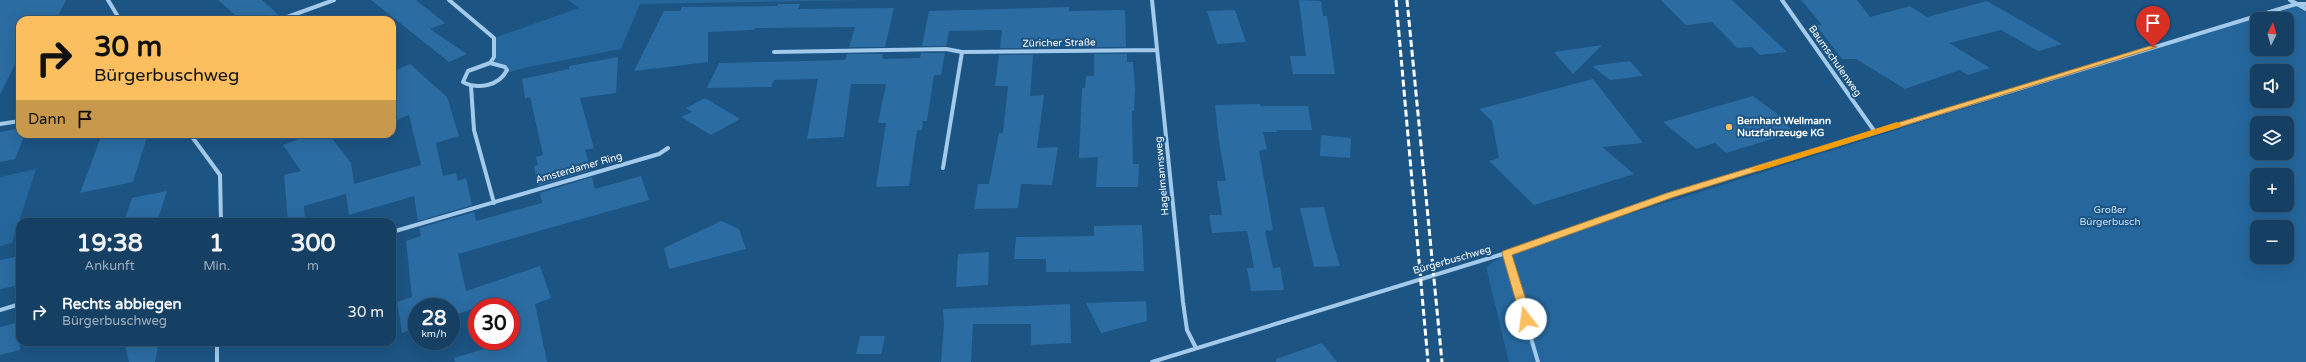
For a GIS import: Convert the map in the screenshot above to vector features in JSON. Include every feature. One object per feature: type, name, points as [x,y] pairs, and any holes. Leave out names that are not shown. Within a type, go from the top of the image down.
[{"type":"street","points":[[108,0],[118,16]]},
{"type":"street","points":[[290,16],[334,0]]},
{"type":"street","points":[[449,0],[494,38],[494,57],[490,63]]},
{"type":"street","name":"Hagelmannsweg","points":[[1152,0],[1183,302],[1187,330],[1196,348]]},
{"type":"street","name":"Baumschulenweg","points":[[1782,0],[1875,132]]},
{"type":"street","points":[[2290,0],[2306,9]]},
{"type":"street","name":"Bürgerbuschweg","points":[[1152,362],[1506,253],[1671,195],[2296,4],[2306,4]]},
{"type":"street","name":"Züricher Straße","points":[[774,52],[946,49],[962,52],[1157,50]]},
{"type":"street","points":[[943,168],[962,52]]},
{"type":"street","points":[[490,63],[505,67],[507,70],[503,77],[485,86],[471,86],[463,82],[465,74],[475,67],[490,63]]},
{"type":"street","points":[[471,86],[474,130],[494,203]]},
{"type":"street","points":[[0,124],[16,122]]},
{"type":"street","points":[[193,138],[220,175],[221,218]]},
{"type":"street","name":"Amsterdamer Ring","points":[[396,231],[659,154],[668,148]]},
{"type":"street","points":[[1506,253],[1538,362]]},
{"type":"street","points":[[0,310],[16,305]]},
{"type":"street","points":[[217,346],[217,362]]},
{"type":"green space","points":[[568,0],[865,0],[640,4],[621,49],[528,67],[506,73],[505,67],[490,63],[494,57],[494,38],[579,8]]},
{"type":"green space","name":"Großer Bürgerbusch","points":[[2296,4],[2306,9],[2306,362],[1509,362],[1486,267],[1506,253],[2250,18],[2250,56],[2294,56],[2294,12],[2271,12]]},
{"type":"green space","points":[[36,169],[20,218],[16,218],[16,231],[12,243],[0,246],[0,177]]},
{"type":"building","points":[[0,0],[66,0],[58,16],[16,16],[16,63],[0,94]]},
{"type":"building","points":[[218,0],[262,0],[280,16],[236,16]]},
{"type":"building","points":[[371,0],[416,0],[445,23],[430,29],[467,54],[449,62],[396,20],[396,16],[391,16]]},
{"type":"building","points":[[1299,0],[1321,1],[1323,16],[1327,16],[1335,74],[1293,74],[1290,56],[1306,56]]},
{"type":"building","points":[[1661,0],[1732,0],[1787,52],[1760,55],[1752,47],[1737,48],[1712,22],[1686,25]]},
{"type":"building","points":[[1801,0],[1857,0],[1870,17],[1910,6],[1927,17],[1987,1],[2062,44],[2038,51],[2001,30],[1949,43],[1990,68],[1968,75],[1960,70],[1905,89],[1856,59],[1842,59],[1816,25],[1822,25]]},
{"type":"building","points":[[778,4],[800,4],[798,9],[894,8],[885,47],[849,47],[855,27],[755,28],[754,30],[708,32],[708,62],[634,71],[664,11],[680,11],[682,7],[777,6]]},
{"type":"building","points":[[1069,7],[1069,11],[1125,10],[1126,47],[1094,47],[1094,39],[1034,40],[1034,48],[1000,48],[1002,30],[949,31],[946,46],[922,46],[929,11]]},
{"type":"building","points":[[1235,10],[1246,42],[1217,44],[1207,11]]},
{"type":"building","points":[[1602,45],[1573,74],[1554,52]]},
{"type":"building","points":[[921,53],[945,53],[941,75],[934,75],[927,121],[923,121],[922,130],[917,130],[909,186],[876,187],[886,123],[878,123],[886,84],[851,84],[844,137],[807,139],[818,79],[774,80],[771,87],[707,88],[719,63],[845,60],[847,54],[883,54],[882,58],[884,59],[920,58]]},
{"type":"building","points":[[1094,54],[1127,54],[1127,62],[1133,62],[1135,89],[1134,111],[1132,111],[1133,164],[1139,164],[1138,187],[1096,187],[1098,157],[1079,158],[1082,88],[1085,88],[1086,76],[1094,76]]},
{"type":"building","points":[[999,55],[1033,55],[1030,96],[1044,95],[1037,148],[1058,147],[1052,185],[1021,184],[1018,208],[974,209],[978,184],[989,184],[999,133],[1003,133],[1008,86],[995,86]]},
{"type":"building","points":[[618,57],[616,93],[580,98],[594,148],[585,150],[591,170],[538,186],[534,166],[538,165],[536,157],[543,155],[530,97],[525,98],[522,79],[569,69],[569,66]]},
{"type":"building","points":[[1630,61],[1643,76],[1610,80],[1592,66]]},
{"type":"building","points":[[410,64],[447,97],[459,136],[436,143],[443,176],[456,173],[458,181],[466,178],[472,205],[418,221],[414,196],[349,215],[346,194],[304,206],[305,218],[288,218],[284,175],[301,171],[283,145],[301,138],[332,138],[351,163],[354,184],[421,165],[409,115],[396,120],[396,70]]},
{"type":"building","points":[[1593,79],[1643,143],[1602,147],[1634,174],[1534,205],[1489,161],[1499,158],[1492,121],[1479,109]]},
{"type":"building","name":"Bernhard Wellmann Nutzfahrzeuge KG","points":[[1753,96],[1787,121],[1783,122],[1795,132],[1726,153],[1715,143],[1696,149],[1663,122]]},
{"type":"building","points":[[705,98],[740,119],[711,135],[681,117],[692,112],[686,108]]},
{"type":"building","points":[[1260,104],[1261,106],[1308,106],[1312,130],[1276,130],[1277,132],[1263,132],[1267,149],[1259,151],[1273,230],[1265,231],[1273,268],[1280,267],[1284,290],[1251,291],[1247,268],[1254,268],[1247,231],[1212,233],[1209,215],[1222,215],[1217,181],[1226,181],[1219,142],[1215,105]]},
{"type":"building","points":[[16,129],[16,138],[23,138],[15,159],[0,162],[0,132]]},
{"type":"building","points":[[1321,135],[1351,138],[1350,158],[1320,156]]},
{"type":"building","points":[[101,138],[147,138],[133,182],[80,193]]},
{"type":"building","points":[[641,176],[649,200],[458,254],[466,291],[540,266],[551,298],[535,304],[547,362],[455,362],[454,358],[481,350],[520,350],[520,298],[468,298],[468,310],[460,314],[460,298],[409,298],[412,297],[406,241],[421,236],[419,228],[474,212],[476,221],[542,203],[540,193],[592,177],[595,189]]},
{"type":"building","points":[[167,191],[158,218],[125,218],[132,198]]},
{"type":"building","points":[[1324,207],[1340,266],[1314,267],[1300,208]]},
{"type":"building","points":[[721,221],[739,229],[746,249],[669,269],[664,248]]},
{"type":"building","points":[[1142,225],[1144,271],[1071,272],[1069,268],[1070,272],[1046,272],[1046,259],[1014,259],[1016,237],[1094,236],[1094,226]]},
{"type":"building","points":[[989,252],[988,285],[956,287],[958,254]]},
{"type":"building","points":[[16,257],[16,286],[0,289],[0,260]]},
{"type":"building","points":[[408,298],[408,331],[402,333],[397,302]]},
{"type":"building","points":[[1146,301],[1147,321],[1101,333],[1086,303]]},
{"type":"building","points":[[1070,304],[1071,343],[1031,345],[1031,324],[973,324],[971,362],[941,362],[944,324],[943,309]]},
{"type":"building","points":[[16,323],[16,346],[20,346],[20,350],[0,355],[0,327]]},
{"type":"building","points":[[860,336],[885,336],[881,354],[856,354]]},
{"type":"building","points":[[1322,343],[1337,362],[1276,362],[1276,359]]},
{"type":"building","points":[[125,346],[158,346],[155,362],[129,362]]},
{"type":"railway","points":[[1396,0],[1428,362]]},
{"type":"railway","points":[[1407,0],[1442,362]]},
{"type":"slow traffic","points":[[1754,169],[1897,125]]},
{"type":"place","name":"Bernhard Wellmann Nutzfahrzeuge KG","points":[[1729,127]]},
{"type":"route","points":[[1526,319],[1506,253],[1671,195],[2153,47]]}]
